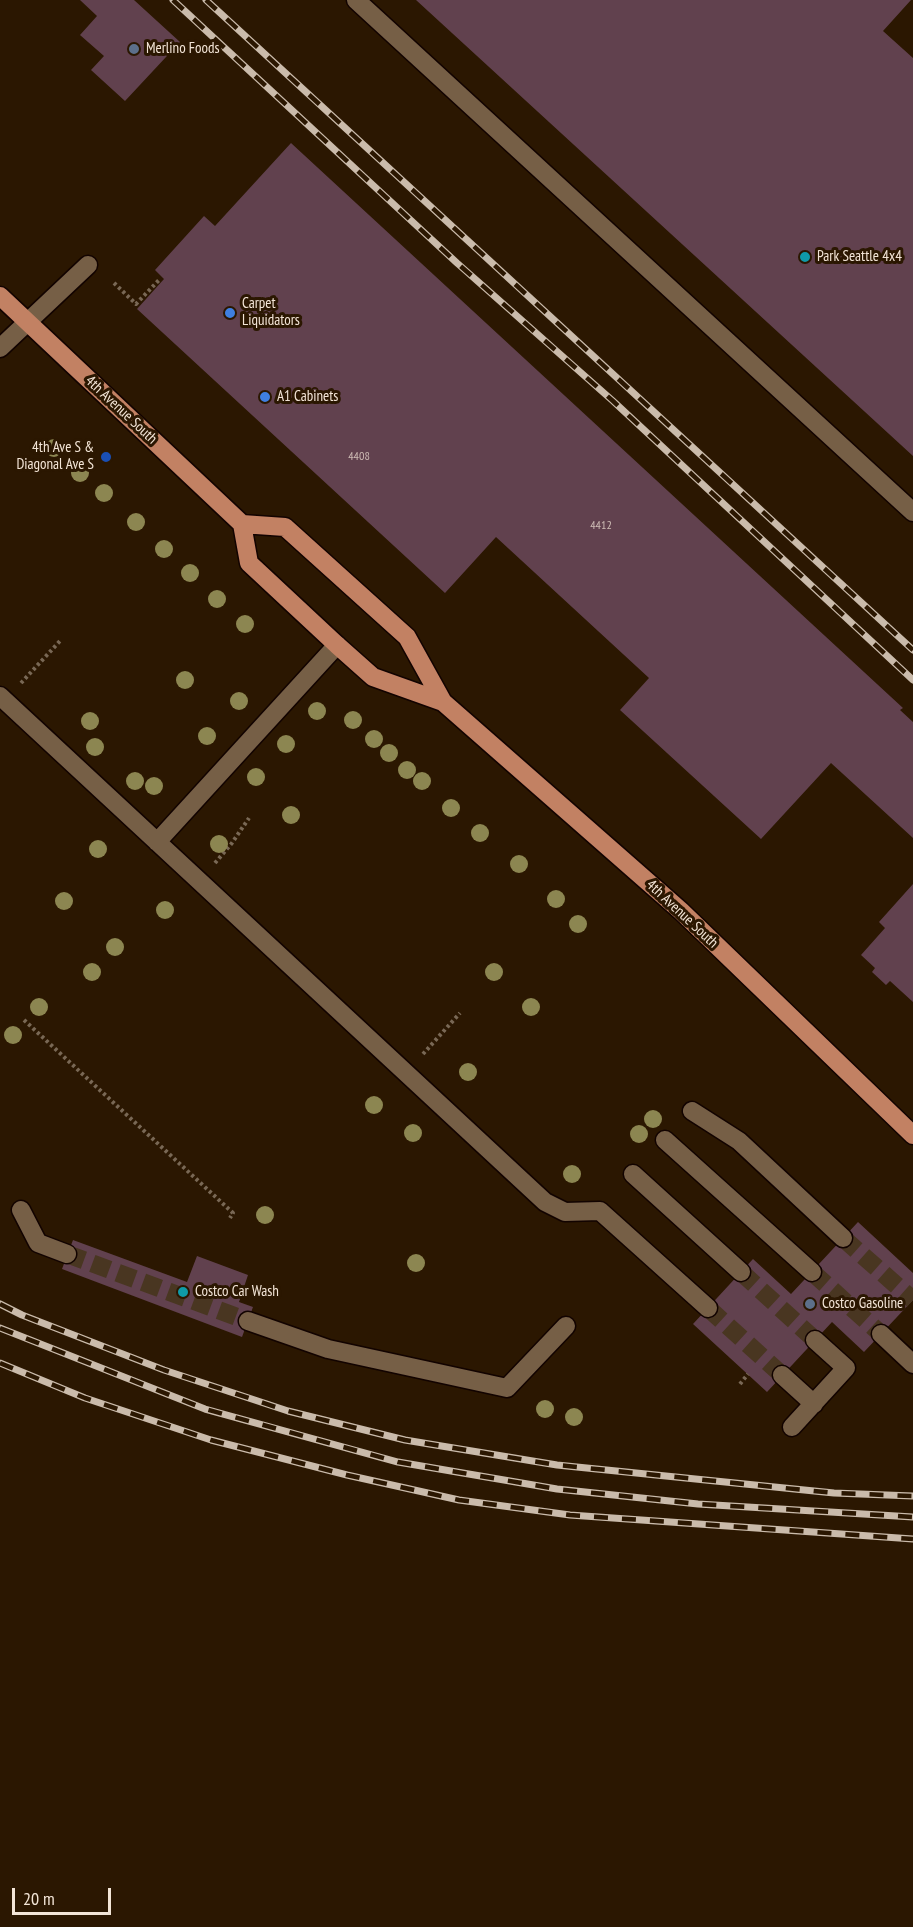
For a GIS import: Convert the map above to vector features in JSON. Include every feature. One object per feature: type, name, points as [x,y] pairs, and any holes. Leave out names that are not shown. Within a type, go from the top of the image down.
[{"type":"main road","name":"4th Avenue South","points":[[0,296],[242,524],[249,563],[337,645],[373,677],[443,702]]},
{"type":"main road","name":"4th Avenue South","points":[[242,524],[285,527],[407,637],[443,702],[681,911],[913,1134]]},
{"type":"lane","points":[[356,0],[913,512]]},
{"type":"lane","points":[[0,348],[27,320],[88,265]]},
{"type":"lane","points":[[157,842],[337,645]]},
{"type":"lane","points":[[0,696],[545,1202],[565,1212],[600,1211],[708,1308]]},
{"type":"lane","points":[[692,1111],[739,1141],[843,1238]]},
{"type":"lane","points":[[665,1140],[812,1272]]},
{"type":"lane","points":[[633,1174],[741,1272]]},
{"type":"lane","points":[[21,1210],[38,1243],[67,1254]]},
{"type":"lane","points":[[248,1322],[328,1348],[507,1388],[567,1326]]},
{"type":"lane","points":[[881,1334],[913,1364]]},
{"type":"lane","points":[[792,1427],[846,1368],[815,1340]]},
{"type":"lane","points":[[782,1375],[814,1404]]},
{"type":"path","points":[[114,283],[136,304],[160,279]]},
{"type":"path","points":[[25,679],[60,641]]},
{"type":"path","points":[[214,864],[249,818]]},
{"type":"path","points":[[423,1054],[460,1013]]},
{"type":"path","points":[[24,1020],[233,1213],[230,1218]]},
{"type":"path","points":[[740,1383],[748,1374]]},
{"type":"building","name":"Merlino Foods","points":[[80,0],[134,0],[180,42],[125,101],[91,70],[104,56],[80,35],[97,16]]},
{"type":"building","name":"Park Seattle 4x4","points":[[416,0],[911,0],[883,31],[913,58],[913,456]]},
{"type":"building","points":[[291,143],[903,708],[900,710],[913,722],[913,838],[831,763],[761,839],[620,710],[649,678],[496,537],[445,593],[137,309],[164,279],[155,270],[204,216],[215,226]]},
{"type":"building","points":[[913,884],[913,1002],[890,981],[886,985],[872,972],[875,968],[861,955],[885,928],[879,922]]},
{"type":"building","name":"Costco Gasoline","points":[[858,1222],[913,1273],[913,1300],[864,1352],[832,1322],[767,1392],[693,1324],[753,1259],[791,1294]]},
{"type":"building","name":"Costco Car Wash","points":[[73,1240],[187,1282],[197,1256],[248,1275],[239,1302],[253,1307],[242,1337],[62,1269]]},
{"type":"tunnel","points":[[843,1238],[913,1300]]},
{"type":"tunnel","points":[[67,1254],[248,1321]]},
{"type":"tunnel","points":[[741,1272],[815,1340]]},
{"type":"tunnel","points":[[812,1272],[881,1334]]},
{"type":"tunnel","points":[[708,1308],[782,1375]]},
{"type":"railway","points":[[173,0],[457,263],[613,401],[913,680]]},
{"type":"railway","points":[[206,0],[913,650]]},
{"type":"railway","points":[[0,1304],[22,1315],[164,1370],[288,1411],[405,1440],[557,1465],[834,1493],[913,1496]]},
{"type":"railway","points":[[0,1328],[205,1409],[398,1462],[557,1489],[698,1504],[913,1517]]},
{"type":"railway","points":[[0,1363],[85,1398],[211,1440],[347,1475],[459,1500],[570,1515],[913,1539]]},
{"type":"place","name":"Merlino Foods","points":[[134,49]]},
{"type":"place","name":"Park Seattle 4x4","points":[[805,257]]},
{"type":"place","name":"Carpet Liquidators","points":[[230,313]]},
{"type":"place","name":"A1 Cabinets","points":[[265,397]]},
{"type":"place","name":"4th Ave S & Diagonal Ave S","points":[[106,457]]},
{"type":"place","name":"Costco Car Wash","points":[[183,1292]]},
{"type":"place","name":"Costco Gasoline","points":[[810,1304]]}]
